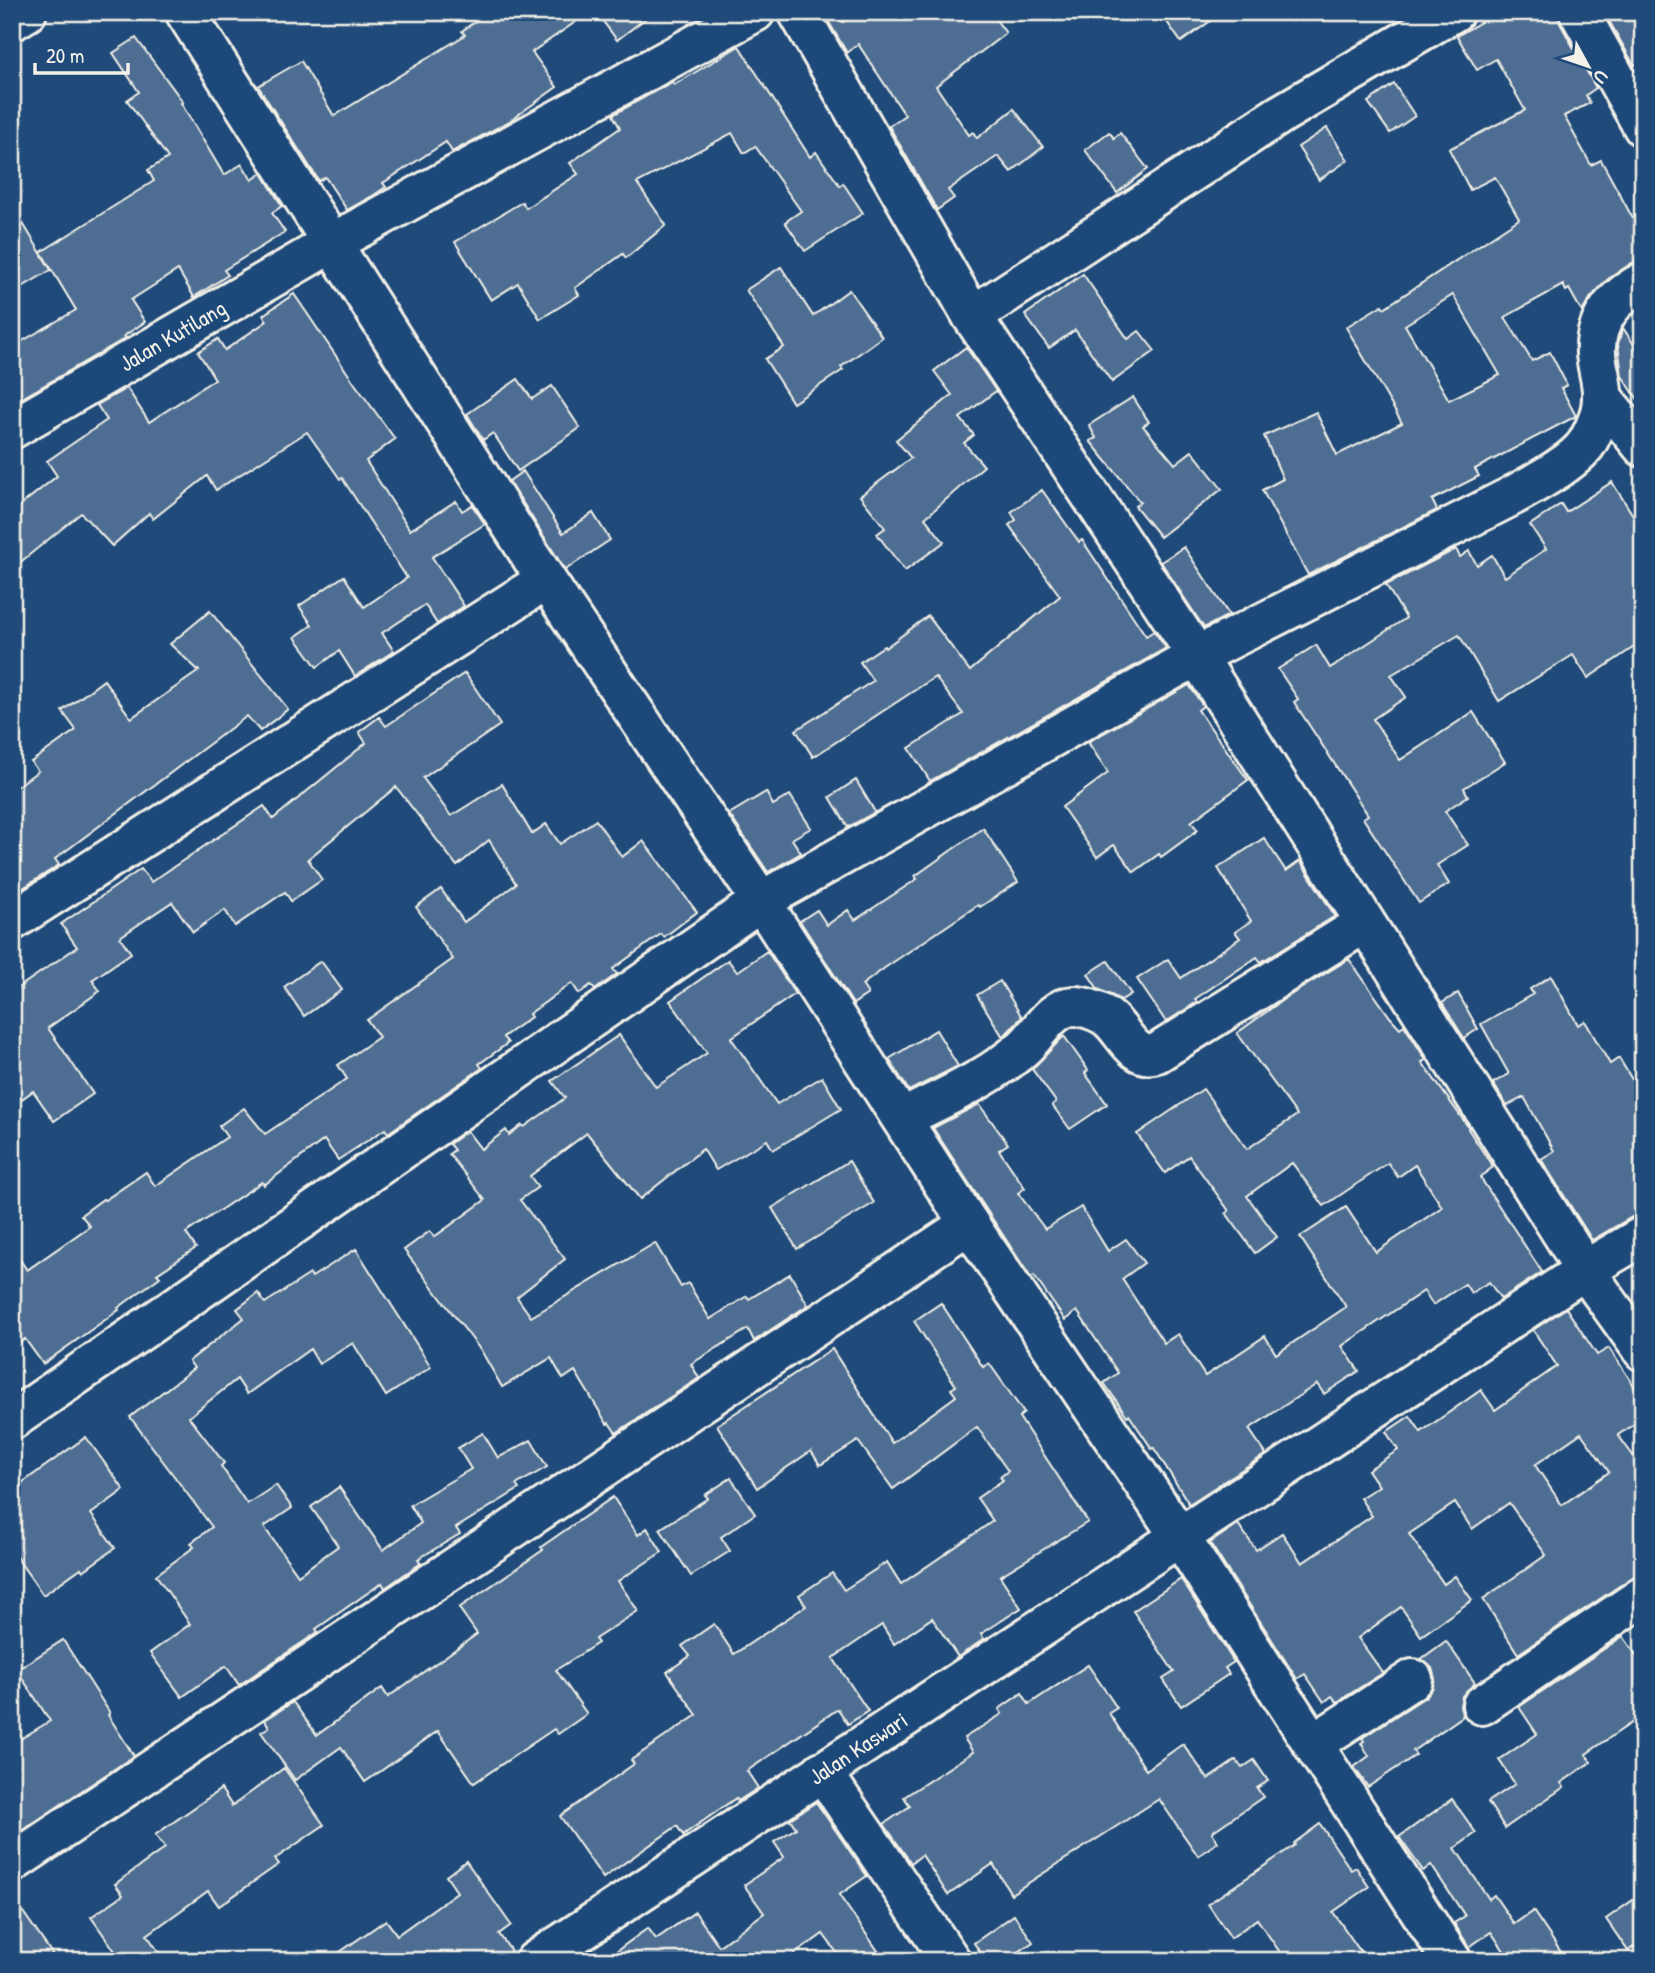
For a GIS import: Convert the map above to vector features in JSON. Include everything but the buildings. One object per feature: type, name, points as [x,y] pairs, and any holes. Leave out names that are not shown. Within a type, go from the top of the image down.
[{"type":"street","points":[[12,21],[27,12]]},
{"type":"street","points":[[185,12],[546,580],[761,901],[969,1224],[1180,1537],[1452,1961]]},
{"type":"street","name":"Jalan Kutilang","points":[[12,429],[332,243],[755,12]]},
{"type":"street","points":[[799,12],[972,316],[1197,656],[1584,1270],[1643,1351]]},
{"type":"street","points":[[972,316],[1281,114],[1454,12]]},
{"type":"street","points":[[1580,12],[1643,127]]},
{"type":"street","points":[[12,1420],[761,901],[1197,656],[1512,496],[1555,471],[1585,446],[1598,424],[1602,397],[1595,352],[1599,324],[1611,305],[1643,282]]},
{"type":"street","points":[[1602,397],[1643,447]]},
{"type":"street","points":[[12,921],[546,580]]},
{"type":"street","points":[[902,1119],[1005,1064],[1026,1046],[1056,1013],[1071,1006],[1081,1007],[1109,1019],[1136,1050],[1150,1055],[1157,1053],[1365,923]]},
{"type":"street","points":[[12,1863],[969,1224]]},
{"type":"street","name":"Jalan Kaswari","points":[[535,1961],[1584,1270],[1643,1236]]},
{"type":"street","points":[[1482,1705],[1643,1596]]},
{"type":"street","points":[[1313,1744],[1413,1679]]},
{"type":"street","points":[[821,1771],[951,1961]]}]
